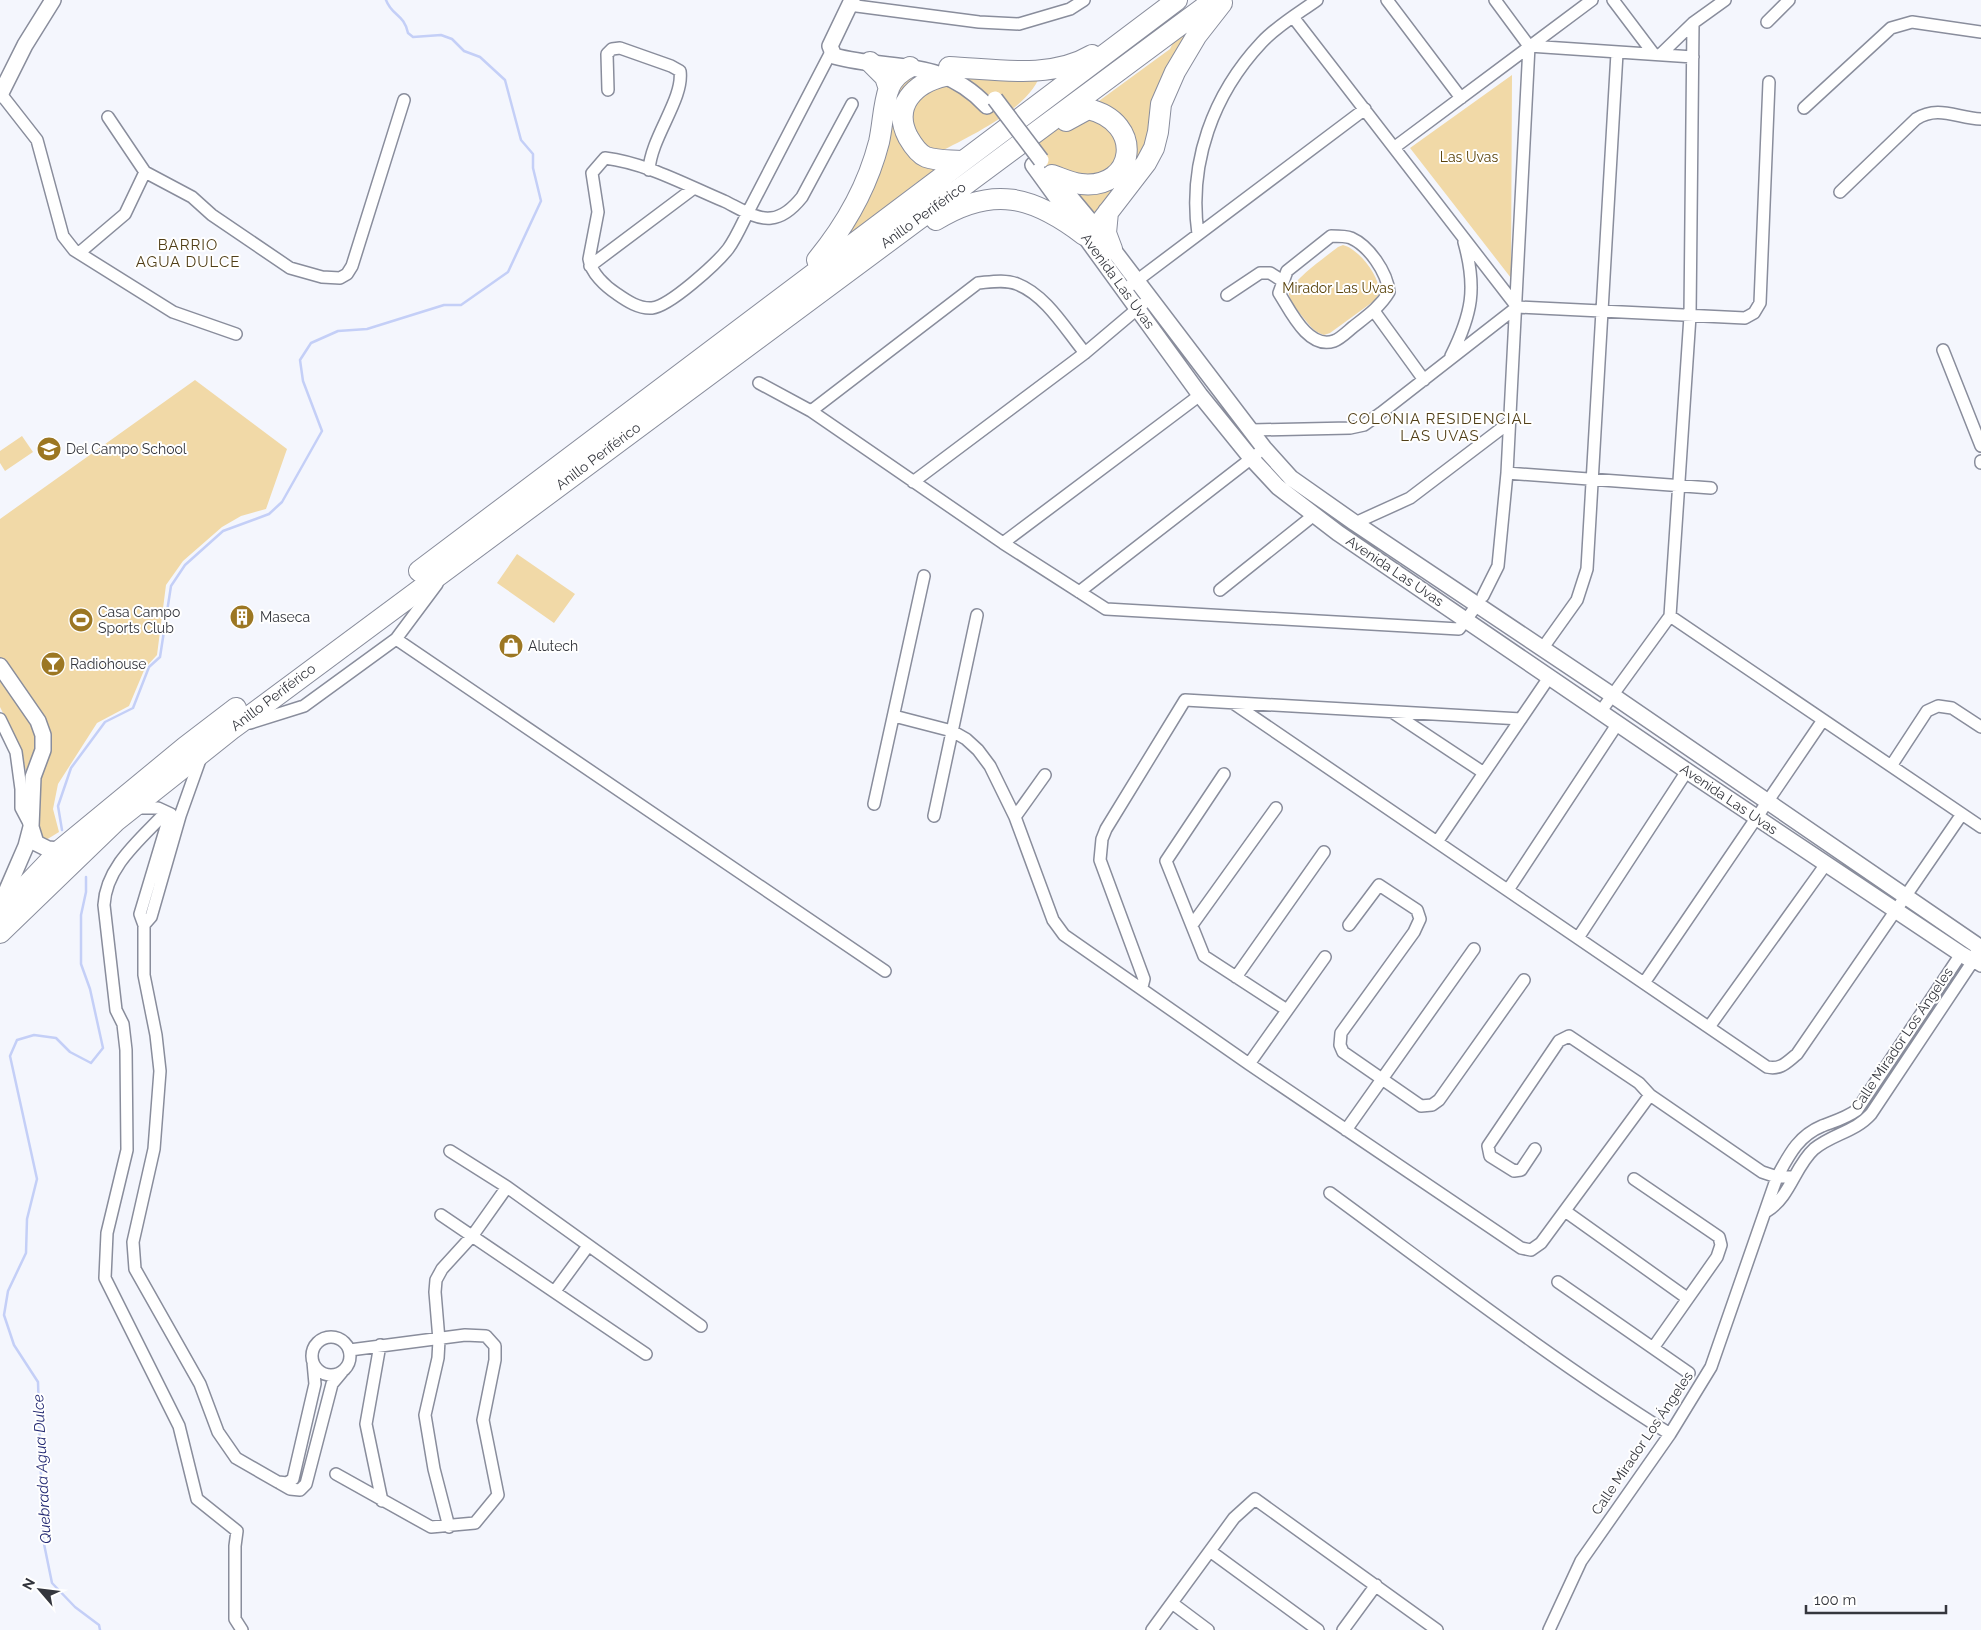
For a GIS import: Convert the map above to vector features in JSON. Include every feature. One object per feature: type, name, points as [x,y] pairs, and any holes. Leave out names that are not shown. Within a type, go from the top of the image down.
[{"type":"highway","name":"Anillo Periférico","points":[[0,912],[60,850],[185,746],[1177,0]]},
{"type":"highway","name":"Anillo Periférico","points":[[0,933],[56,876],[132,808],[232,728],[1214,0]]},
{"type":"highway","points":[[845,272],[958,207],[971,202],[992,199],[1026,202],[1041,207],[1090,232],[1146,164],[1154,148],[1161,104],[1175,72],[1197,35],[1224,0]]},
{"type":"highway","points":[[961,161],[925,156],[912,144],[903,127],[902,112],[908,98],[918,87],[947,72],[1052,68],[1080,62],[1133,32]]},
{"type":"highway","points":[[870,62],[885,78],[889,89]]},
{"type":"highway","points":[[794,287],[836,238],[857,200],[877,147],[889,89],[893,79],[910,67]]},
{"type":"highway","points":[[1035,134],[1060,125],[1079,112],[1088,109],[1102,112],[1113,119],[1124,134],[1128,147],[1127,160],[1121,170],[1110,178],[1096,183],[1082,184],[1041,168]]},
{"type":"highway","points":[[1108,212],[1106,233],[1112,249]]},
{"type":"street","points":[[53,0],[25,45],[1,95],[37,140],[63,236],[79,254],[173,312],[236,334]]},
{"type":"street","points":[[852,104],[802,197],[794,207],[777,217],[769,218],[748,212],[628,161],[605,158],[592,173],[598,212],[589,259],[590,266],[600,280],[616,293],[639,307],[654,308],[678,294],[710,268],[729,248],[748,212],[831,52],[832,40],[851,2],[979,22],[1019,24],[1070,9],[1084,0]]},
{"type":"street","points":[[1198,234],[1194,205],[1197,176],[1202,148],[1210,123],[1236,73],[1263,41],[1317,0]]},
{"type":"street","points":[[1387,0],[1461,98]]},
{"type":"street","points":[[759,383],[811,411],[1003,543],[1106,609],[1459,629],[1480,600],[1498,566],[1507,473],[1517,307],[1529,46],[1495,0]]},
{"type":"street","points":[[1395,147],[1592,0]]},
{"type":"street","points":[[1613,0],[1657,53]]},
{"type":"street","points":[[1657,53],[1725,0]]},
{"type":"street","points":[[1767,22],[1789,0]]},
{"type":"street","points":[[1293,18],[1365,108],[1517,307]]},
{"type":"street","points":[[1804,108],[1891,28],[1912,22],[1981,32]]},
{"type":"street","points":[[1601,711],[1670,616],[1690,316],[1694,23]]},
{"type":"street","points":[[1529,46],[1617,53],[1657,53],[1693,56]]},
{"type":"street","points":[[608,90],[608,54],[612,49],[620,48],[680,71],[681,78],[674,99],[650,156],[649,170]]},
{"type":"street","name":"Avenida Las Uvas","points":[[831,52],[834,56],[840,58],[969,76],[1130,286],[1150,299],[1207,376],[1252,430],[1264,448],[1291,478],[1355,523],[1480,600],[1542,648],[1906,896],[1975,956]]},
{"type":"street","points":[[1542,648],[1577,600],[1587,569],[1617,53]]},
{"type":"street","points":[[1252,430],[1350,428],[1364,425],[1517,307],[1745,318],[1754,313],[1760,303],[1769,82]]},
{"type":"street","points":[[108,117],[145,172],[192,197],[212,215],[290,268],[322,277],[340,278],[352,266],[404,100]]},
{"type":"street","points":[[1130,286],[1365,108]]},
{"type":"street","points":[[1840,192],[1916,119],[1926,113],[1936,112],[1981,119]]},
{"type":"street","points":[[79,254],[125,214],[145,172]]},
{"type":"street","points":[[590,266],[694,188]]},
{"type":"street","name":"Avenida Las Uvas","points":[[1090,232],[1112,249],[1130,286],[1138,309],[1200,395],[1251,458],[1278,487],[1314,515],[1687,771],[1897,911],[1975,956]]},
{"type":"street","points":[[1449,360],[1465,328],[1472,292],[1470,264],[1462,235]]},
{"type":"street","points":[[1332,236],[1350,237],[1362,245],[1388,281],[1389,292],[1374,311],[1335,341],[1324,343],[1313,339],[1304,330],[1279,293],[1282,280],[1286,271],[1332,236]]},
{"type":"street","points":[[1227,295],[1260,273],[1270,273],[1282,280]]},
{"type":"street","points":[[811,411],[978,283],[997,281],[1016,284],[1035,294],[1085,353]]},
{"type":"street","points":[[913,482],[1085,353],[1150,299]]},
{"type":"street","points":[[1374,311],[1424,380]]},
{"type":"street","points":[[1942,350],[1981,446]]},
{"type":"street","points":[[1003,543],[1200,395]]},
{"type":"street","points":[[1355,523],[1410,498],[1510,422]]},
{"type":"street","points":[[1079,592],[1264,448]]},
{"type":"street","points":[[1507,473],[1710,488]]},
{"type":"street","points":[[1220,590],[1314,515]]},
{"type":"street","points":[[232,728],[304,706],[396,639],[452,564]]},
{"type":"street","points":[[874,804],[924,576]]},
{"type":"street","points":[[934,816],[977,615]]},
{"type":"street","points":[[1670,616],[1981,827]]},
{"type":"street","points":[[396,639],[885,971]]},
{"type":"street","points":[[0,666],[38,721],[43,735],[43,750],[33,777],[30,827],[20,862],[0,906]]},
{"type":"street","points":[[1437,842],[1550,676]]},
{"type":"street","points":[[1142,987],[1144,979],[1100,860],[1102,839],[1106,829],[1185,700],[1521,719]]},
{"type":"street","points":[[1233,703],[1767,1067],[1782,1067],[1797,1054],[1962,814]]},
{"type":"street","points":[[1891,766],[1927,711],[1938,706],[1952,708],[1981,727]]},
{"type":"street","points":[[1391,711],[1484,774]]},
{"type":"street","points":[[894,716],[952,731],[966,739],[986,761],[1015,817],[1053,920],[1064,935],[1142,987],[1249,1064],[1521,1248],[1531,1250],[1541,1243],[1650,1095]]},
{"type":"street","points":[[0,719],[16,752],[21,789],[21,808],[36,843],[48,849],[60,850]]},
{"type":"street","points":[[1644,983],[1823,720]]},
{"type":"street","points":[[1508,890],[1618,723]]},
{"type":"street","points":[[203,751],[172,814],[151,917],[144,925],[144,975],[156,1035],[160,1070],[154,1149],[134,1242],[135,1269],[200,1384],[223,1438],[236,1458],[290,1489],[300,1490],[306,1484],[332,1384],[350,1362],[350,1350],[343,1340],[332,1336],[320,1340],[312,1350],[315,1384],[293,1479],[287,1483],[278,1482]]},
{"type":"street","points":[[1578,938],[1687,771]]},
{"type":"street","points":[[1224,774],[1166,861],[1204,956],[1287,1010]]},
{"type":"street","points":[[1015,817],[1046,775]]},
{"type":"street","points":[[132,808],[148,806],[172,814]]},
{"type":"street","points":[[1192,925],[1276,808]]},
{"type":"street","points":[[172,814],[117,865],[105,893],[104,905],[116,1010],[123,1024],[126,1050],[128,1110],[126,1150],[107,1233],[105,1278],[179,1426],[197,1498],[237,1531],[235,1546],[235,1619],[242,1630]]},
{"type":"street","points":[[1236,977],[1324,852]]},
{"type":"street","points":[[1709,1027],[1826,864]]},
{"type":"street","points":[[1349,925],[1374,889],[1379,885],[1417,910],[1420,919],[1414,932],[1341,1032],[1340,1045],[1343,1052],[1421,1106],[1432,1105],[1439,1100],[1524,980]]},
{"type":"street","points":[[1346,1130],[1474,949]]},
{"type":"street","name":"Calle Mirador Los Ángeles","points":[[1767,1211],[1776,1206],[1813,1150],[1822,1143],[1851,1131],[1871,1114],[1975,956]]},
{"type":"street","name":"Calle Mirador Los Ángeles","points":[[1548,1630],[1581,1561],[1670,1434],[1711,1367],[1767,1211],[1777,1177],[1791,1150],[1804,1136],[1821,1127],[1847,1118],[1857,1110],[1975,956]]},
{"type":"street","points":[[1249,1064],[1325,957]]},
{"type":"street","points":[[1535,1149],[1521,1170],[1514,1171],[1490,1156],[1488,1146],[1559,1041],[1569,1036],[1639,1083],[1650,1095],[1762,1172],[1777,1177],[1794,1177]]},
{"type":"street","points":[[450,1152],[507,1187],[701,1326]]},
{"type":"street","points":[[1634,1179],[1719,1237],[1721,1245],[1717,1257],[1652,1348]]},
{"type":"street","points":[[449,1527],[434,1469],[425,1415],[438,1358],[440,1340],[435,1292],[436,1280],[442,1270],[473,1235],[507,1187]]},
{"type":"street","points":[[1330,1193],[1625,1407],[1670,1434]]},
{"type":"street","points":[[1564,1211],[1687,1298]]},
{"type":"street","points":[[441,1215],[646,1354]]},
{"type":"street","points":[[555,1291],[588,1246]]},
{"type":"street","points":[[1558,1282],[1689,1373]]},
{"type":"street","points":[[336,1474],[431,1527],[449,1527],[475,1523],[498,1495],[483,1420],[495,1360],[495,1346],[486,1336],[465,1335],[440,1340],[380,1345],[350,1350]]},
{"type":"street","points":[[380,1345],[366,1424],[382,1501]]},
{"type":"street","points":[[313,1362],[320,1372],[326,1375],[342,1372]]},
{"type":"street","points":[[1152,1630],[1234,1518],[1255,1499],[1437,1630]]},
{"type":"street","points":[[1210,1551],[1318,1630]]},
{"type":"street","points":[[1343,1630],[1376,1585]]},
{"type":"street","points":[[1172,1604],[1208,1630]]},
{"type":"green space","points":[[1201,10],[1158,132],[1096,228],[1032,148],[1060,125],[1088,109],[1170,49],[1182,24]]},
{"type":"green space","points":[[910,67],[1042,69],[1037,83],[1015,107],[984,128],[940,152],[946,173],[916,183],[870,219],[860,237],[836,238],[889,89]]},
{"type":"green space","name":"Las Uvas","points":[[1512,75],[1511,278],[1410,148]]},
{"type":"green space","name":"Mirador Las Uvas","points":[[1343,245],[1356,252],[1368,265],[1379,287],[1379,294],[1374,301],[1330,333],[1324,335],[1308,324],[1291,300],[1290,290],[1301,277]]},
{"type":"green space","name":"Casa Campo Sports Club","points":[[195,380],[287,449],[266,509],[241,516],[222,527],[183,561],[166,585],[157,655],[145,668],[129,706],[97,723],[58,784],[53,809],[59,832],[46,840],[40,834],[21,749],[0,707],[0,519]]},
{"type":"green space","points":[[22,436],[33,452],[5,471],[0,463],[0,451]]},
{"type":"green space","points":[[517,554],[575,594],[554,623],[497,583]]},
{"type":"waterway","name":"Quebrada Agua Dulce","points":[[62,830],[58,806],[71,768],[105,722],[133,708],[149,667],[160,657],[171,586],[185,565],[223,531],[269,514],[282,502],[322,431],[303,381],[300,360],[311,343],[338,331],[367,329],[444,305],[461,305],[508,272],[541,201],[533,168],[533,154],[521,140],[505,80],[480,57],[464,51],[452,39],[441,35],[413,37],[408,33],[404,22],[391,9],[386,0]]},
{"type":"waterway","name":"Quebrada Agua Dulce","points":[[86,877],[86,892],[81,915],[81,964],[90,989],[103,1048],[91,1063],[70,1052],[56,1038],[34,1035],[17,1040],[10,1056],[37,1179],[27,1219],[26,1253],[8,1291],[4,1315],[14,1345],[38,1382],[43,1539],[52,1583],[75,1607],[99,1625],[100,1630]]},
{"type":"place","name":"Del Campo School","points":[[49,449]]},
{"type":"place","name":"Maseca","points":[[242,617]]},
{"type":"place","name":"Casa Campo Sports Club","points":[[81,620]]},
{"type":"place","name":"Alutech","points":[[511,646]]},
{"type":"place","name":"Radiohouse","points":[[53,664]]},
{"type":"district","name":"BARRIO AGUA DULCE","points":[[188,254]]},
{"type":"district","name":"COLONIA RESIDENCIAL LAS UVAS","points":[[1440,428]]}]
